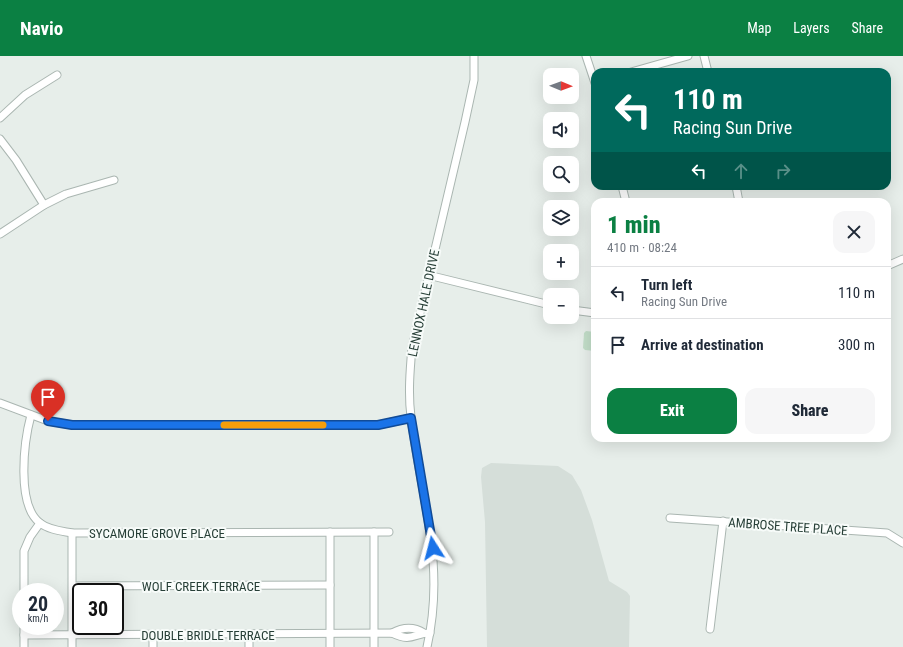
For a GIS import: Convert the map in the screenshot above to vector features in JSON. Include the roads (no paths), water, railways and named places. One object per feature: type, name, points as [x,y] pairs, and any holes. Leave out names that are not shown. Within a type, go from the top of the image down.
[{"type":"street","name":"LENNOX HALE DRIVE","points":[[427,647],[427,633],[435,585],[433,548],[411,418],[409,376],[412,347],[474,80],[474,56]]},
{"type":"street","points":[[586,56],[591,70]]},
{"type":"street","points":[[645,68],[688,56]]},
{"type":"street","points":[[704,56],[707,68]]},
{"type":"street","points":[[0,118],[25,95],[57,75]]},
{"type":"street","points":[[0,139],[16,160],[44,205]]},
{"type":"street","points":[[0,234],[44,205],[81,189],[114,180]]},
{"type":"street","points":[[891,264],[903,259]]},
{"type":"street","points":[[428,275],[543,303]]},
{"type":"street","points":[[579,311],[591,312]]},
{"type":"street","points":[[0,403],[48,421],[72,425],[378,425],[411,418]]},
{"type":"street","points":[[24,583],[24,551],[30,536],[40,523],[32,514],[27,502],[25,491],[26,433],[31,415]]},
{"type":"street","name":"AMBROSE TREE PLACE","points":[[670,518],[887,533],[903,543]]},
{"type":"street","points":[[710,629],[723,521]]},
{"type":"street","name":"SYCAMORE GROVE PLACE","points":[[40,523],[56,530],[72,533],[389,532]]},
{"type":"street","points":[[330,532],[330,647]]},
{"type":"street","points":[[374,532],[374,647]]},
{"type":"street","points":[[72,533],[73,583]]},
{"type":"street","name":"WOLF CREEK TERRACE","points":[[124,586],[330,585]]},
{"type":"street","name":"DOUBLE BRIDLE TERRACE","points":[[24,635],[153,636],[392,633],[400,629],[416,628],[427,633]]},
{"type":"street","points":[[24,635],[24,647]]},
{"type":"street","points":[[249,635],[249,647]]},
{"type":"street","points":[[72,636],[72,647]]},
{"type":"street","points":[[153,636],[153,647]]}]
